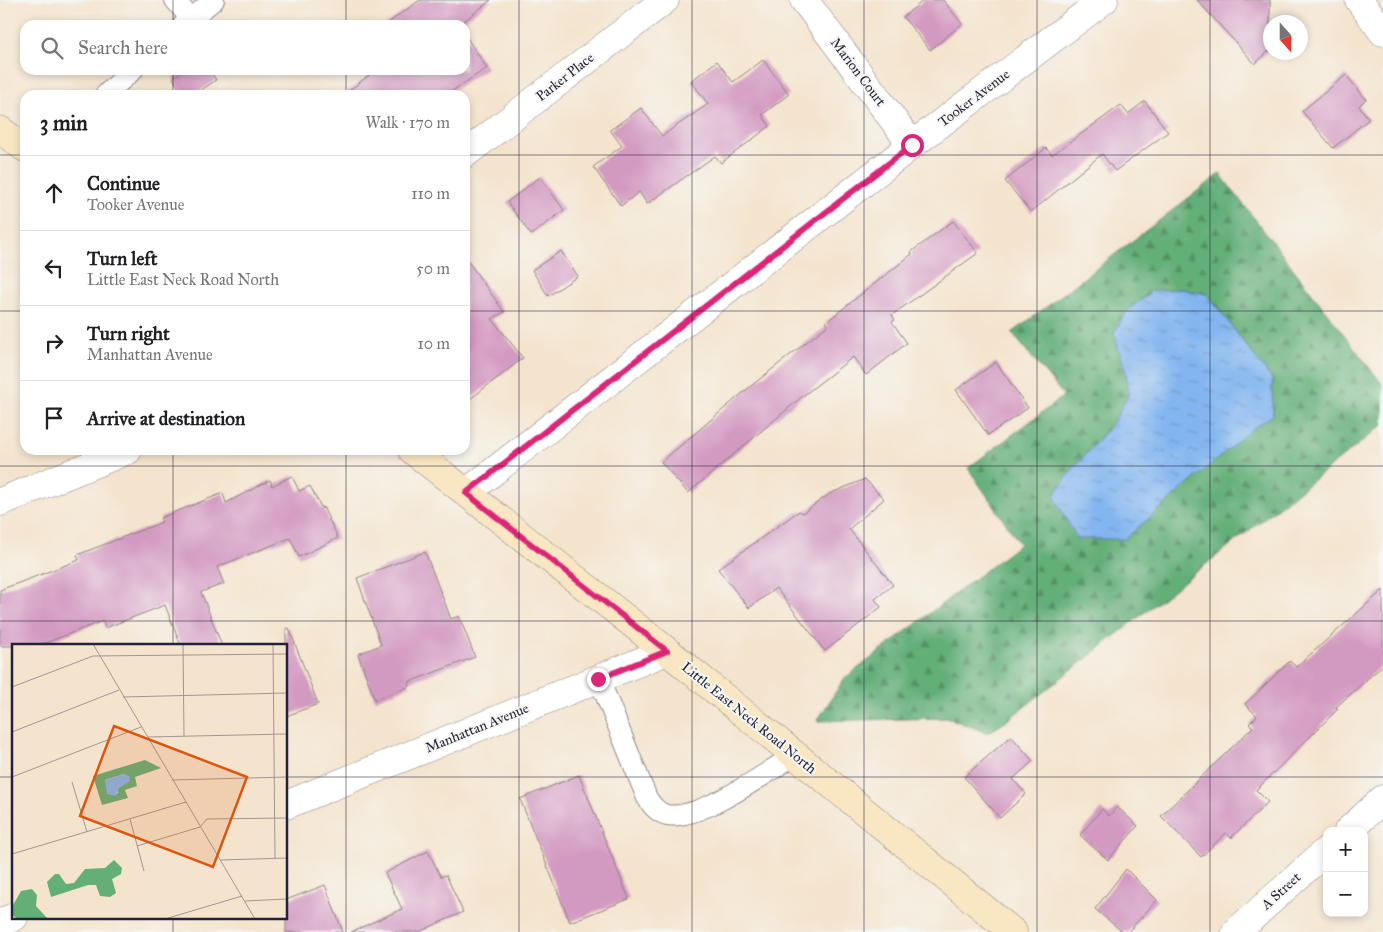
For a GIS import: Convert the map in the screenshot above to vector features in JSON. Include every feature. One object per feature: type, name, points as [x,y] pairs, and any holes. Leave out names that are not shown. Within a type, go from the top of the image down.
[{"type":"main road","points":[[0,130],[20,144]]},
{"type":"main road","name":"Little East Neck Road North","points":[[418,455],[667,651],[1013,932]]},
{"type":"street","name":"Parker Place","points":[[470,150],[665,0]]},
{"type":"street","name":"Marion Court","points":[[804,0],[912,145]]},
{"type":"street","name":"Tooker Avenue","points":[[466,493],[912,145],[1104,0]]},
{"type":"street","points":[[1359,0],[1383,32]]},
{"type":"street","points":[[0,502],[116,455]]},
{"type":"street","name":"Manhattan Avenue","points":[[288,804],[667,651]]},
{"type":"street","points":[[1352,827],[1383,799]]},
{"type":"street","name":"A Street","points":[[1236,932],[1323,854]]},
{"type":"street","points":[[0,922],[12,918]]},
{"type":"lane","points":[[175,0],[185,20]]},
{"type":"lane","points":[[189,20],[214,0]]},
{"type":"lane","points":[[111,90],[127,75]]},
{"type":"lane","points":[[598,679],[647,798],[654,808],[667,815],[688,814],[724,799],[795,755]]},
{"type":"green space","points":[[1220,174],[1383,385],[1383,425],[1004,723],[988,733],[948,718],[817,721],[844,679],[1020,544],[968,468],[1064,396],[1012,333]],"holes":[[[1182,289],[1207,294],[1272,379],[1273,415],[1253,428],[1071,471],[1113,423],[1129,393],[1125,368],[1114,333],[1152,291]]]},
{"type":"water","points":[[1181,289],[1207,294],[1272,379],[1273,415],[1253,428],[1125,539],[1077,539],[1054,496],[1071,471],[1113,423],[1129,393],[1125,368],[1114,333],[1127,311],[1152,291]]},
{"type":"building","points":[[420,0],[491,0],[465,20],[392,20]]},
{"type":"building","points":[[924,0],[943,0],[962,24],[930,50],[903,17]]},
{"type":"building","points":[[1197,0],[1270,0],[1270,15],[1263,15],[1263,57],[1255,64]]},
{"type":"building","points":[[470,42],[487,68],[454,90],[350,90],[369,75],[470,75]]},
{"type":"building","points":[[763,60],[789,94],[762,115],[770,126],[721,163],[715,156],[647,204],[639,192],[621,206],[593,167],[622,146],[610,130],[641,108],[662,136],[708,104],[691,81],[717,61],[733,82]]},
{"type":"building","points":[[177,75],[213,75],[216,80],[201,90],[180,90],[173,78]]},
{"type":"building","points":[[1346,75],[1366,99],[1359,106],[1369,119],[1333,148],[1302,111]]},
{"type":"building","points":[[1145,101],[1168,132],[1115,171],[1102,154],[1031,212],[1005,181],[1046,148],[1052,155],[1121,105],[1128,114]]},
{"type":"building","points":[[540,177],[564,210],[531,235],[507,202]]},
{"type":"building","points":[[953,221],[978,253],[892,315],[895,320],[892,322],[907,343],[866,375],[853,357],[804,395],[688,493],[661,462],[751,386],[828,325],[826,322],[912,254],[911,252]]},
{"type":"building","points":[[561,251],[578,276],[548,296],[532,270]]},
{"type":"building","points":[[470,264],[504,312],[492,319],[523,358],[470,399]]},
{"type":"building","points":[[996,362],[1028,408],[988,435],[956,390]]},
{"type":"building","points":[[292,476],[299,491],[310,486],[338,538],[299,557],[290,538],[217,567],[224,584],[201,592],[221,644],[180,644],[165,605],[105,628],[103,621],[42,644],[0,646],[0,590],[79,560],[77,555],[162,522],[160,518],[223,493],[226,503],[270,480],[272,486]]},
{"type":"building","points":[[865,479],[884,499],[849,529],[893,585],[875,599],[881,607],[825,651],[776,588],[749,608],[718,569],[799,511],[803,513],[829,494]]},
{"type":"building","points":[[425,552],[451,619],[459,616],[475,657],[409,682],[410,686],[375,700],[358,654],[381,645],[357,578]]},
{"type":"building","points":[[1383,590],[1383,665],[1336,707],[1338,709],[1256,790],[1268,802],[1231,838],[1226,833],[1201,857],[1161,816],[1253,727],[1249,724],[1257,716],[1245,704],[1290,661],[1296,667]]},
{"type":"building","points":[[286,628],[289,628],[318,704],[288,715],[288,644],[286,644]]},
{"type":"building","points":[[1011,736],[1033,761],[1013,779],[1026,794],[1000,818],[964,777]]},
{"type":"building","points":[[579,775],[629,899],[570,922],[520,799]]},
{"type":"building","points":[[1117,807],[1138,826],[1108,860],[1080,835],[1102,809],[1109,816]]},
{"type":"building","points":[[428,851],[441,877],[446,875],[463,912],[419,932],[351,932],[402,909],[385,873]]},
{"type":"building","points":[[1126,869],[1157,900],[1128,932],[1123,932],[1095,909]]},
{"type":"building","points":[[325,885],[343,932],[286,932],[288,899]]},
{"type":"route","points":[[598,679],[667,651],[466,493],[912,145]]}]
